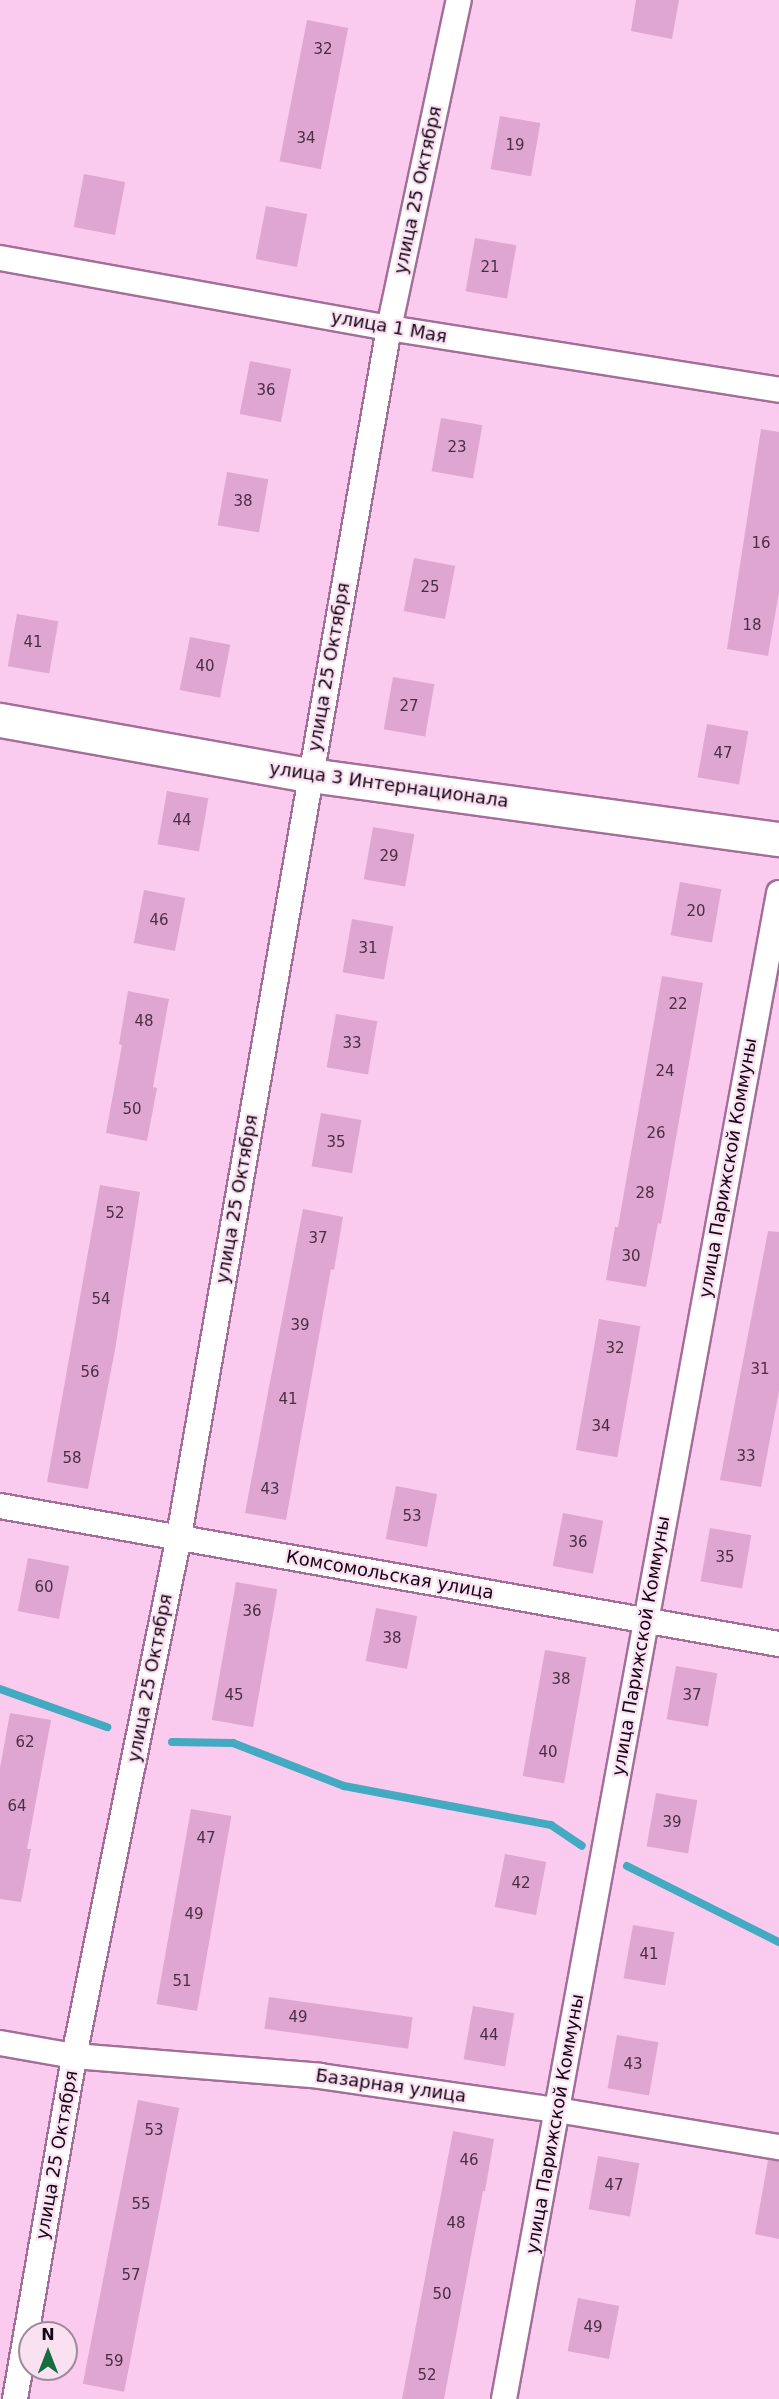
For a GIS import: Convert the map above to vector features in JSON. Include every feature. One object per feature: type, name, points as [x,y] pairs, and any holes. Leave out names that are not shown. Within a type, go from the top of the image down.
[{"type":"main road","name":"улица 3 Интернационала","points":[[0,720],[310,775],[779,839]]},
{"type":"street","name":"улица 25 Октября","points":[[15,2399],[74,2056],[178,1536],[389,328],[459,0]]},
{"type":"street","name":"улица 1 Мая","points":[[0,258],[389,328],[779,390]]},
{"type":"street","name":"улица Парижской Коммуны","points":[[504,2399],[779,893]]},
{"type":"street","name":"Комсомольская улица","points":[[0,1506],[779,1644]]},
{"type":"street","name":"Базарная улица","points":[[0,2043],[74,2056],[320,2076],[557,2110],[779,2147]]},
{"type":"building","points":[[636,0],[679,0],[672,39],[631,31]]},
{"type":"building","points":[[307,20],[348,28],[321,169],[280,161]]},
{"type":"building","points":[[500,116],[540,123],[531,176],[491,169]]},
{"type":"building","points":[[84,174],[125,182],[115,235],[74,227]]},
{"type":"building","points":[[266,206],[307,214],[297,267],[256,259]]},
{"type":"building","points":[[475,238],[516,245],[507,298],[466,291]]},
{"type":"building","points":[[250,361],[291,369],[281,422],[240,414]]},
{"type":"building","points":[[441,418],[482,425],[473,478],[432,471]]},
{"type":"building","points":[[761,429],[779,432],[779,592],[768,656],[727,649]]},
{"type":"building","points":[[227,472],[268,479],[259,532],[218,525]]},
{"type":"building","points":[[414,558],[455,566],[445,619],[404,611]]},
{"type":"building","points":[[17,614],[58,621],[49,673],[8,666]]},
{"type":"building","points":[[190,637],[230,645],[220,698],[180,690]]},
{"type":"building","points":[[393,677],[434,684],[425,736],[384,729]]},
{"type":"building","points":[[707,724],[748,731],[739,784],[698,777]]},
{"type":"building","points":[[167,791],[208,798],[199,851],[158,844]]},
{"type":"building","points":[[373,827],[414,834],[405,886],[364,879]]},
{"type":"building","points":[[680,882],[721,889],[712,942],[671,935]]},
{"type":"building","points":[[144,890],[185,898],[175,951],[134,943]]},
{"type":"building","points":[[352,919],[393,926],[384,979],[343,972]]},
{"type":"building","points":[[662,976],[703,983],[661,1224],[658,1223],[646,1287],[606,1280],[615,1227],[618,1227]]},
{"type":"building","points":[[128,991],[169,999],[153,1087],[157,1088],[147,1141],[106,1133],[122,1045],[119,1044]]},
{"type":"building","points":[[336,1014],[377,1021],[368,1074],[327,1067]]},
{"type":"building","points":[[321,1113],[361,1120],[352,1173],[312,1166]]},
{"type":"building","points":[[100,1185],[140,1192],[115,1350],[88,1489],[47,1482]]},
{"type":"building","points":[[303,1209],[343,1217],[334,1270],[331,1269],[286,1520],[245,1513]]},
{"type":"building","points":[[768,1231],[779,1232],[779,1391],[761,1487],[720,1480]]},
{"type":"building","points":[[599,1319],[640,1326],[617,1457],[576,1450]]},
{"type":"building","points":[[396,1486],[437,1494],[427,1547],[386,1539]]},
{"type":"building","points":[[563,1513],[603,1521],[593,1574],[553,1566]]},
{"type":"building","points":[[710,1528],[751,1535],[742,1588],[701,1581]]},
{"type":"building","points":[[28,1558],[69,1566],[59,1619],[18,1611]]},
{"type":"building","points":[[236,1582],[277,1589],[253,1727],[212,1720]]},
{"type":"building","points":[[376,1608],[417,1616],[407,1669],[366,1661]]},
{"type":"building","points":[[545,1650],[586,1657],[564,1783],[523,1776]]},
{"type":"building","points":[[676,1666],[717,1673],[708,1726],[667,1719]]},
{"type":"building","points":[[10,1713],[51,1720],[27,1849],[31,1849],[21,1902],[0,1899],[0,1768]]},
{"type":"building","points":[[656,1793],[697,1800],[688,1853],[647,1846]]},
{"type":"building","points":[[191,1809],[231,1816],[197,2011],[157,2004]]},
{"type":"building","points":[[505,1854],[546,1862],[536,1915],[495,1907]]},
{"type":"building","points":[[633,1925],[674,1932],[665,1985],[624,1978]]},
{"type":"building","points":[[269,1997],[413,2017],[408,2049],[265,2029]]},
{"type":"building","points":[[473,2006],[514,2013],[505,2066],[464,2059]]},
{"type":"building","points":[[617,2035],[658,2042],[649,2095],[608,2088]]},
{"type":"building","points":[[138,2100],[179,2108],[124,2392],[83,2384]]},
{"type":"building","points":[[453,2131],[494,2139],[485,2191],[483,2191],[444,2399],[402,2399]]},
{"type":"building","points":[[598,2156],[639,2163],[630,2216],[589,2209]]},
{"type":"building","points":[[768,2160],[779,2161],[779,2239],[755,2234]]},
{"type":"building","points":[[578,2298],[619,2306],[609,2359],[568,2351]]},
{"type":"waterway","points":[[0,1689],[107,1727]]},
{"type":"waterway","points":[[172,1742],[233,1743],[344,1786],[551,1825],[582,1846]]},
{"type":"waterway","points":[[627,1866],[779,1942]]}]
